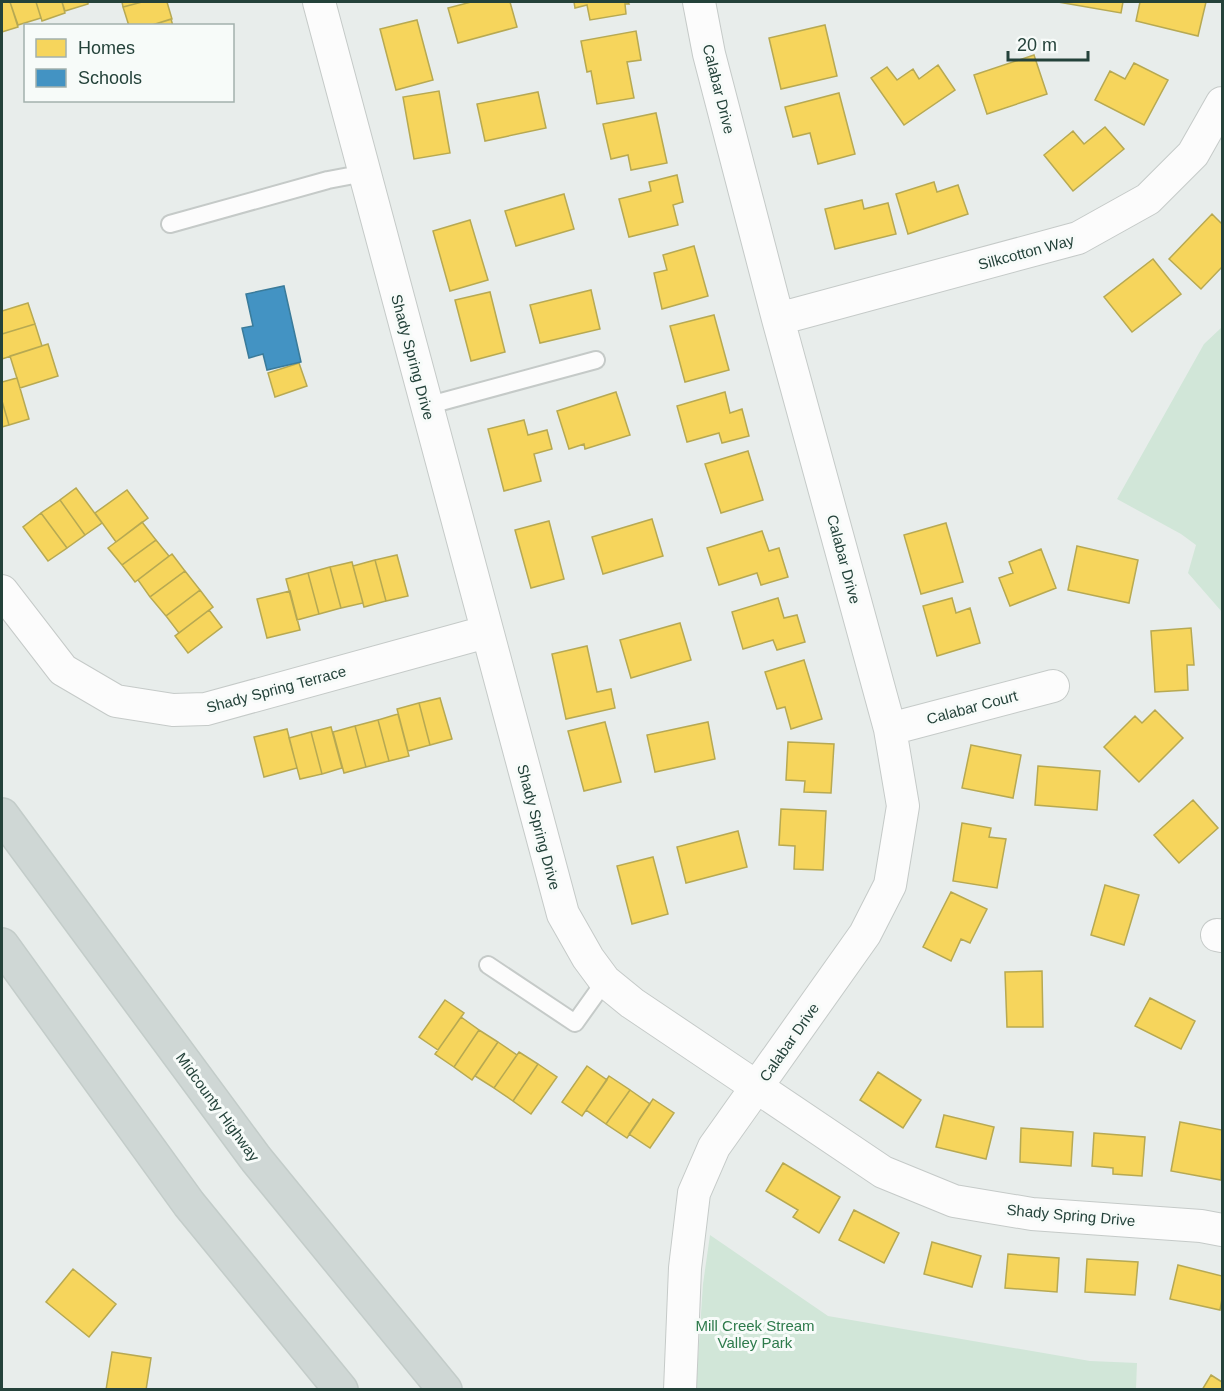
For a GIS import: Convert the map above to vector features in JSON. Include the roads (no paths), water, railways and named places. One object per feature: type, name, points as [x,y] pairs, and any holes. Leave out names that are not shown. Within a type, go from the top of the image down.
[{"type":"main road","name":"Midcounty Highway","points":[[2,815],[256,1159],[445,1389]]},
{"type":"main road","points":[[2,945],[189,1204],[341,1389]]},
{"type":"street","name":"Shady Spring Drive","points":[[319,2],[563,914],[588,958],[605,981],[632,1003],[884,1172],[954,1201],[1032,1214],[1201,1226],[1222,1230]]},
{"type":"street","name":"Calabar Drive","points":[[680,1389],[685,1268],[694,1193],[714,1147],[865,934],[890,885],[903,806],[890,729],[778,319],[709,54],[699,2]]},
{"type":"street","name":"Silkcotton Way","points":[[778,319],[1078,238],[1148,199],[1193,154],[1222,103]]},
{"type":"street","name":"Shady Spring Terrace","points":[[2,591],[63,670],[116,701],[173,710],[206,709],[486,632]]},
{"type":"street","name":"Calabar Court","points":[[890,729],[1053,686]]},
{"type":"lane","points":[[170,224],[328,180],[365,173]]},
{"type":"lane","points":[[426,406],[596,360]]},
{"type":"lane","points":[[488,965],[575,1023],[605,981]]},
{"type":"park label","name":"Mill Creek Stream Valley Park","points":[[755,1334]]}]
